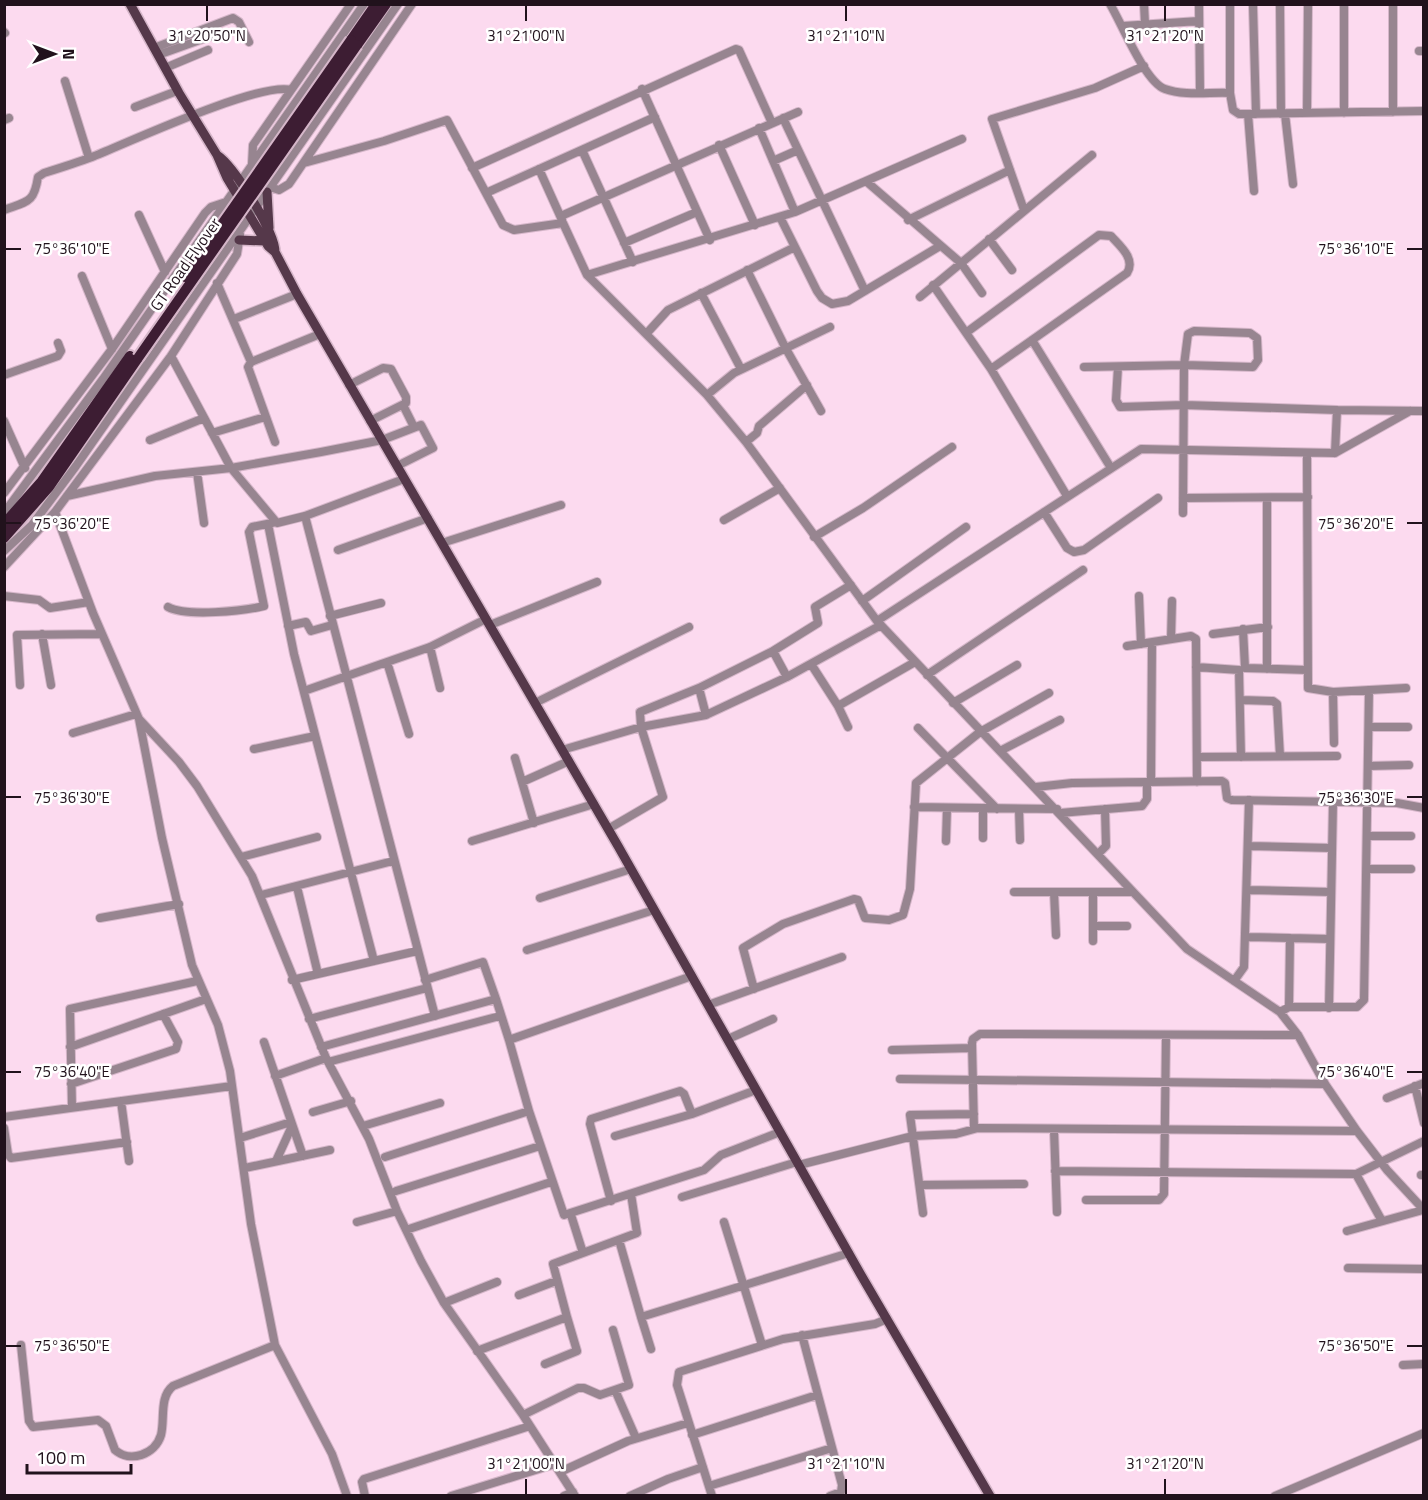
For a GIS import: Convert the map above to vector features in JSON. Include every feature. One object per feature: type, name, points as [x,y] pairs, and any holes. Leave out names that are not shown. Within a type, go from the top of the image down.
[{"type":"highway","name":"GT Road Flyover","points":[[354,43],[376,4]]},
{"type":"highway","name":"GT Road Flyover","points":[[4,524],[42,481],[135,356],[354,43],[386,4]]},
{"type":"highway","name":"GT Road Flyover","points":[[4,538],[49,487],[135,356]]},
{"type":"main road","points":[[130,4],[177,91],[217,155],[226,161],[236,185],[349,385],[608,828],[798,1164],[990,1496]]},
{"type":"main road","points":[[267,237],[268,189]]},
{"type":"main road","points":[[240,235],[267,237]]},
{"type":"street","points":[[252,164],[253,145],[351,4]]},
{"type":"street","points":[[4,513],[103,380],[236,185],[364,4]]},
{"type":"street","points":[[4,551],[32,525],[76,466],[240,235],[268,189],[398,4]]},
{"type":"street","points":[[268,189],[285,188],[412,4]]},
{"type":"street","points":[[1110,4],[1144,66],[1159,87],[1170,90],[1230,93]]},
{"type":"street","points":[[1144,4],[1145,24]]},
{"type":"street","points":[[1199,4],[1200,92]]},
{"type":"street","points":[[1230,4],[1230,93],[1234,112],[1283,114],[1424,111]]},
{"type":"street","points":[[1280,4],[1283,114],[1293,184]]},
{"type":"street","points":[[1307,113],[1308,4]]},
{"type":"street","points":[[1344,4],[1344,113]]},
{"type":"street","points":[[1393,4],[1393,112]]},
{"type":"street","points":[[1253,5],[1254,191]]},
{"type":"street","points":[[156,51],[232,18],[239,22],[249,42]]},
{"type":"street","points":[[1123,26],[1199,21]]},
{"type":"street","points":[[156,51],[211,36]]},
{"type":"street","points":[[472,168],[642,89],[738,49],[772,123]]},
{"type":"street","points":[[165,68],[208,50]]},
{"type":"street","points":[[1024,210],[992,119],[1095,88],[1144,66]]},
{"type":"street","points":[[65,81],[89,158]]},
{"type":"street","points":[[642,89],[710,240]]},
{"type":"street","points":[[4,210],[32,199],[40,174],[270,90],[291,90]]},
{"type":"street","points":[[135,107],[177,91]]},
{"type":"street","points":[[304,163],[376,144],[447,120],[503,225],[508,229],[522,229],[562,220],[603,198],[798,112]]},
{"type":"street","points":[[486,193],[655,117]]},
{"type":"street","points":[[783,118],[865,291]]},
{"type":"street","points":[[759,128],[795,212]]},
{"type":"street","points":[[587,275],[710,240],[795,212],[962,139]]},
{"type":"street","points":[[719,145],[755,225]]},
{"type":"street","points":[[582,150],[633,262]]},
{"type":"street","points":[[773,161],[798,150]]},
{"type":"street","points":[[920,297],[1092,154]]},
{"type":"street","points":[[539,169],[587,275],[708,395],[746,442],[879,623],[1187,949],[1280,1012],[1298,1035],[1325,1084],[1357,1131],[1380,1162],[1423,1210],[1347,1231]]},
{"type":"street","points":[[908,220],[1010,170]]},
{"type":"street","points":[[867,182],[960,263],[982,293]]},
{"type":"street","points":[[4,493],[25,468],[111,349],[205,213],[212,207],[226,202]]},
{"type":"street","points":[[624,243],[697,212]]},
{"type":"street","points":[[139,215],[165,272]]},
{"type":"street","points":[[780,217],[817,291],[827,302],[843,304],[940,246]]},
{"type":"street","points":[[4,567],[55,512],[171,356],[237,254],[240,235]]},
{"type":"street","points":[[967,332],[1099,235],[1111,236],[1130,261],[1129,270],[991,369]]},
{"type":"street","points":[[989,239],[1012,270]]},
{"type":"street","points":[[647,333],[661,315],[795,247]]},
{"type":"street","points":[[747,270],[785,347],[821,411]]},
{"type":"street","points":[[82,276],[111,349]]},
{"type":"street","points":[[217,283],[251,362]]},
{"type":"street","points":[[933,285],[991,369],[1067,496]]},
{"type":"street","points":[[701,293],[741,369]]},
{"type":"street","points":[[234,319],[297,294]]},
{"type":"street","points":[[708,395],[726,378],[741,369],[830,327]]},
{"type":"street","points":[[1084,367],[1184,364],[1256,366],[1257,338],[1250,333],[1190,332],[1187,337],[1184,364],[1183,513]]},
{"type":"street","points":[[275,442],[248,367],[251,362],[320,334]]},
{"type":"street","points":[[1032,340],[1111,468]]},
{"type":"street","points":[[4,375],[58,356],[61,351],[58,343]]},
{"type":"street","points":[[171,356],[231,468],[277,523]]},
{"type":"street","points":[[349,385],[388,367],[406,397],[403,405],[370,421]]},
{"type":"street","points":[[1118,367],[1118,406],[1184,405],[1424,411]]},
{"type":"street","points":[[746,442],[757,433],[758,426],[807,385]]},
{"type":"street","points":[[403,405],[414,426]]},
{"type":"street","points":[[1335,453],[1337,410]]},
{"type":"street","points":[[562,750],[641,727],[706,715],[811,664],[879,623],[1141,449],[1335,453],[1410,411]]},
{"type":"street","points":[[212,433],[265,417]]},
{"type":"street","points":[[150,440],[204,418]]},
{"type":"street","points":[[4,422],[25,468]]},
{"type":"street","points":[[67,495],[82,494],[145,478],[231,468],[382,440],[414,426],[422,426],[433,448],[397,466]]},
{"type":"street","points":[[4,448],[16,446]]},
{"type":"street","points":[[814,537],[863,508],[952,447]]},
{"type":"street","points":[[1307,453],[1309,689],[1333,692],[1406,688]]},
{"type":"street","points":[[196,472],[204,524]]},
{"type":"street","points":[[168,607],[192,612],[264,606],[249,532],[252,527],[305,516],[404,479]]},
{"type":"street","points":[[724,520],[780,488]]},
{"type":"street","points":[[1183,498],[1308,497]]},
{"type":"street","points":[[1044,512],[1066,548],[1078,552],[1158,498]]},
{"type":"street","points":[[1267,498],[1268,669]]},
{"type":"street","points":[[442,543],[561,505]]},
{"type":"street","points":[[55,512],[88,602],[137,717],[162,838],[197,981],[220,1035],[232,1086],[245,1168],[250,1224],[275,1345],[332,1454],[347,1496]]},
{"type":"street","points":[[305,516],[435,1016]]},
{"type":"street","points":[[338,550],[428,518]]},
{"type":"street","points":[[268,524],[288,626],[374,961]]},
{"type":"street","points":[[862,601],[966,527]]},
{"type":"street","points":[[927,675],[1083,570]]},
{"type":"street","points":[[304,691],[430,647],[488,622],[597,582]]},
{"type":"street","points":[[608,828],[663,796],[641,727],[639,712],[699,688],[773,651],[818,623],[815,607],[851,585]]},
{"type":"street","points":[[4,596],[39,600],[51,608],[88,602]]},
{"type":"street","points":[[1139,597],[1141,644]]},
{"type":"street","points":[[1171,639],[1172,601]]},
{"type":"street","points":[[330,616],[381,603]]},
{"type":"street","points":[[288,626],[306,622],[311,631],[332,625]]},
{"type":"street","points":[[535,703],[688,627]]},
{"type":"street","points":[[1213,634],[1268,627]]},
{"type":"street","points":[[1243,629],[1244,667],[1308,670]]},
{"type":"street","points":[[42,634],[51,685]]},
{"type":"street","points":[[20,685],[17,635],[102,634]]},
{"type":"street","points":[[1127,646],[1194,637],[1197,782]]},
{"type":"street","points":[[914,807],[1058,811],[1144,805],[1149,782],[1152,643]]},
{"type":"street","points":[[430,647],[440,688]]},
{"type":"street","points":[[773,651],[787,676]]},
{"type":"street","points":[[387,662],[409,734]]},
{"type":"street","points":[[838,706],[915,662]]},
{"type":"street","points":[[811,664],[838,706],[848,727]]},
{"type":"street","points":[[953,703],[1017,665]]},
{"type":"street","points":[[1196,667],[1238,669],[1241,700],[1240,757]]},
{"type":"street","points":[[699,688],[706,715]]},
{"type":"street","points":[[1280,1012],[1288,1007],[1357,1007],[1364,1000],[1369,690]]},
{"type":"street","points":[[1333,692],[1334,743]]},
{"type":"street","points":[[754,989],[743,948],[776,927],[854,898],[858,900],[865,918],[889,920],[903,915],[910,889],[916,783],[980,732],[1049,693]]},
{"type":"street","points":[[1241,700],[1273,701],[1277,704],[1280,756]]},
{"type":"street","points":[[73,733],[137,717]]},
{"type":"street","points":[[137,717],[179,762],[241,856],[261,896],[292,980],[321,1047],[363,1125],[406,1230],[444,1304],[523,1415],[574,1494],[564,1496]]},
{"type":"street","points":[[1000,751],[1060,720]]},
{"type":"street","points":[[1369,727],[1408,727]]},
{"type":"street","points":[[918,728],[996,810]]},
{"type":"street","points":[[254,749],[315,736]]},
{"type":"street","points":[[1198,757],[1337,756]]},
{"type":"street","points":[[514,758],[534,823]]},
{"type":"street","points":[[522,782],[569,761]]},
{"type":"street","points":[[1368,766],[1409,765]]},
{"type":"street","points":[[1036,787],[1072,783],[1222,781],[1225,783],[1227,798],[1402,804],[1424,808]]},
{"type":"street","points":[[1234,981],[1244,966],[1249,800]]},
{"type":"street","points":[[1329,1008],[1333,803]]},
{"type":"street","points":[[472,841],[594,804]]},
{"type":"street","points":[[946,841],[947,808]]},
{"type":"street","points":[[983,809],[983,838]]},
{"type":"street","points":[[1019,809],[1020,840]]},
{"type":"street","points":[[1098,854],[1107,845],[1105,809]]},
{"type":"street","points":[[1368,836],[1411,836]]},
{"type":"street","points":[[241,856],[317,837]]},
{"type":"street","points":[[1248,846],[1332,848]]},
{"type":"street","points":[[261,896],[393,861]]},
{"type":"street","points":[[540,898],[631,869]]},
{"type":"street","points":[[1367,869],[1411,869]]},
{"type":"street","points":[[297,887],[318,974]]},
{"type":"street","points":[[1247,890],[1331,892]]},
{"type":"street","points":[[1014,892],[1132,892]]},
{"type":"street","points":[[1054,892],[1056,935]]},
{"type":"street","points":[[1093,892],[1093,941]]},
{"type":"street","points":[[100,918],[179,904]]},
{"type":"street","points":[[527,950],[654,910]]},
{"type":"street","points":[[1093,926],[1127,926]]},
{"type":"street","points":[[1246,937],[1330,939]]},
{"type":"street","points":[[1288,1007],[1290,938]]},
{"type":"street","points":[[292,980],[417,951]]},
{"type":"street","points":[[708,1005],[842,957]]},
{"type":"street","points":[[309,1019],[426,984],[481,961],[485,964],[562,1213],[571,1215],[704,1170],[724,1153],[780,1132]]},
{"type":"street","points":[[508,1040],[692,976]]},
{"type":"street","points":[[72,1107],[70,1010],[197,981]]},
{"type":"street","points":[[70,1047],[206,999]]},
{"type":"street","points":[[321,1047],[496,999]]},
{"type":"street","points":[[71,1084],[176,1049],[178,1042],[163,1014]]},
{"type":"street","points":[[275,1076],[327,1060],[500,1016]]},
{"type":"street","points":[[728,1039],[773,1019]]},
{"type":"street","points":[[974,1128],[972,1048],[973,1039],[984,1034],[1298,1035]]},
{"type":"street","points":[[1086,1200],[1159,1200],[1164,1194],[1166,1035]]},
{"type":"street","points":[[264,1042],[303,1156]]},
{"type":"street","points":[[892,1050],[972,1048]]},
{"type":"street","points":[[900,1079],[1325,1084]]},
{"type":"street","points":[[1386,1098],[1424,1083]]},
{"type":"street","points":[[4,1117],[232,1086]]},
{"type":"street","points":[[1415,1086],[1424,1123]]},
{"type":"street","points":[[615,1136],[692,1114],[756,1090]]},
{"type":"street","points":[[611,1201],[590,1124],[591,1119],[680,1091],[684,1094],[692,1114]]},
{"type":"street","points":[[121,1101],[129,1161]]},
{"type":"street","points":[[313,1112],[351,1101]]},
{"type":"street","points":[[363,1125],[440,1103]]},
{"type":"street","points":[[385,1157],[529,1111]]},
{"type":"street","points":[[923,1213],[911,1114],[974,1114]]},
{"type":"street","points":[[240,1138],[292,1124]]},
{"type":"street","points":[[276,1161],[292,1124]]},
{"type":"street","points":[[4,1128],[8,1154],[11,1158],[127,1142]]},
{"type":"street","points":[[682,1197],[798,1164],[913,1136],[956,1134],[974,1128],[1357,1131]]},
{"type":"street","points":[[1054,1130],[1057,1212]]},
{"type":"street","points":[[1055,1171],[1356,1174],[1424,1141]]},
{"type":"street","points":[[396,1191],[540,1146]]},
{"type":"street","points":[[245,1168],[330,1150]]},
{"type":"street","points":[[1356,1174],[1382,1221]]},
{"type":"street","points":[[406,1230],[551,1182]]},
{"type":"street","points":[[920,1185],[1024,1184]]},
{"type":"street","points":[[545,1364],[577,1351],[553,1264],[619,1240],[638,1230],[631,1194]]},
{"type":"street","points":[[357,1222],[397,1211]]},
{"type":"street","points":[[571,1215],[583,1252]]},
{"type":"street","points":[[724,1222],[762,1345]]},
{"type":"street","points":[[619,1240],[651,1348]]},
{"type":"street","points":[[641,1317],[849,1253]]},
{"type":"street","points":[[1348,1268],[1424,1269]]},
{"type":"street","points":[[519,1295],[556,1281]]},
{"type":"street","points":[[444,1304],[497,1282]]},
{"type":"street","points":[[477,1351],[567,1317]]},
{"type":"street","points":[[712,1496],[677,1385],[679,1372],[762,1345],[802,1335],[875,1324],[887,1319]]},
{"type":"street","points":[[523,1415],[578,1388],[584,1388],[600,1395],[630,1383],[613,1329]]},
{"type":"street","points":[[802,1335],[842,1489],[830,1496]]},
{"type":"street","points":[[21,1345],[29,1421],[33,1427],[98,1420],[106,1426],[115,1450],[129,1458],[142,1455],[160,1439],[165,1396],[173,1386],[275,1345]]},
{"type":"street","points":[[1403,1365],[1424,1364]]},
{"type":"street","points":[[615,1390],[636,1438]]},
{"type":"street","points":[[692,1435],[817,1395]]},
{"type":"street","points":[[560,1472],[636,1438],[688,1423]]},
{"type":"street","points":[[365,1496],[362,1482],[364,1479],[530,1426]]},
{"type":"street","points":[[1275,1496],[1424,1433]]},
{"type":"street","points":[[709,1486],[832,1448]]},
{"type":"street","points":[[451,1496],[555,1464]]},
{"type":"street","points":[[630,1496],[703,1467]]}]
